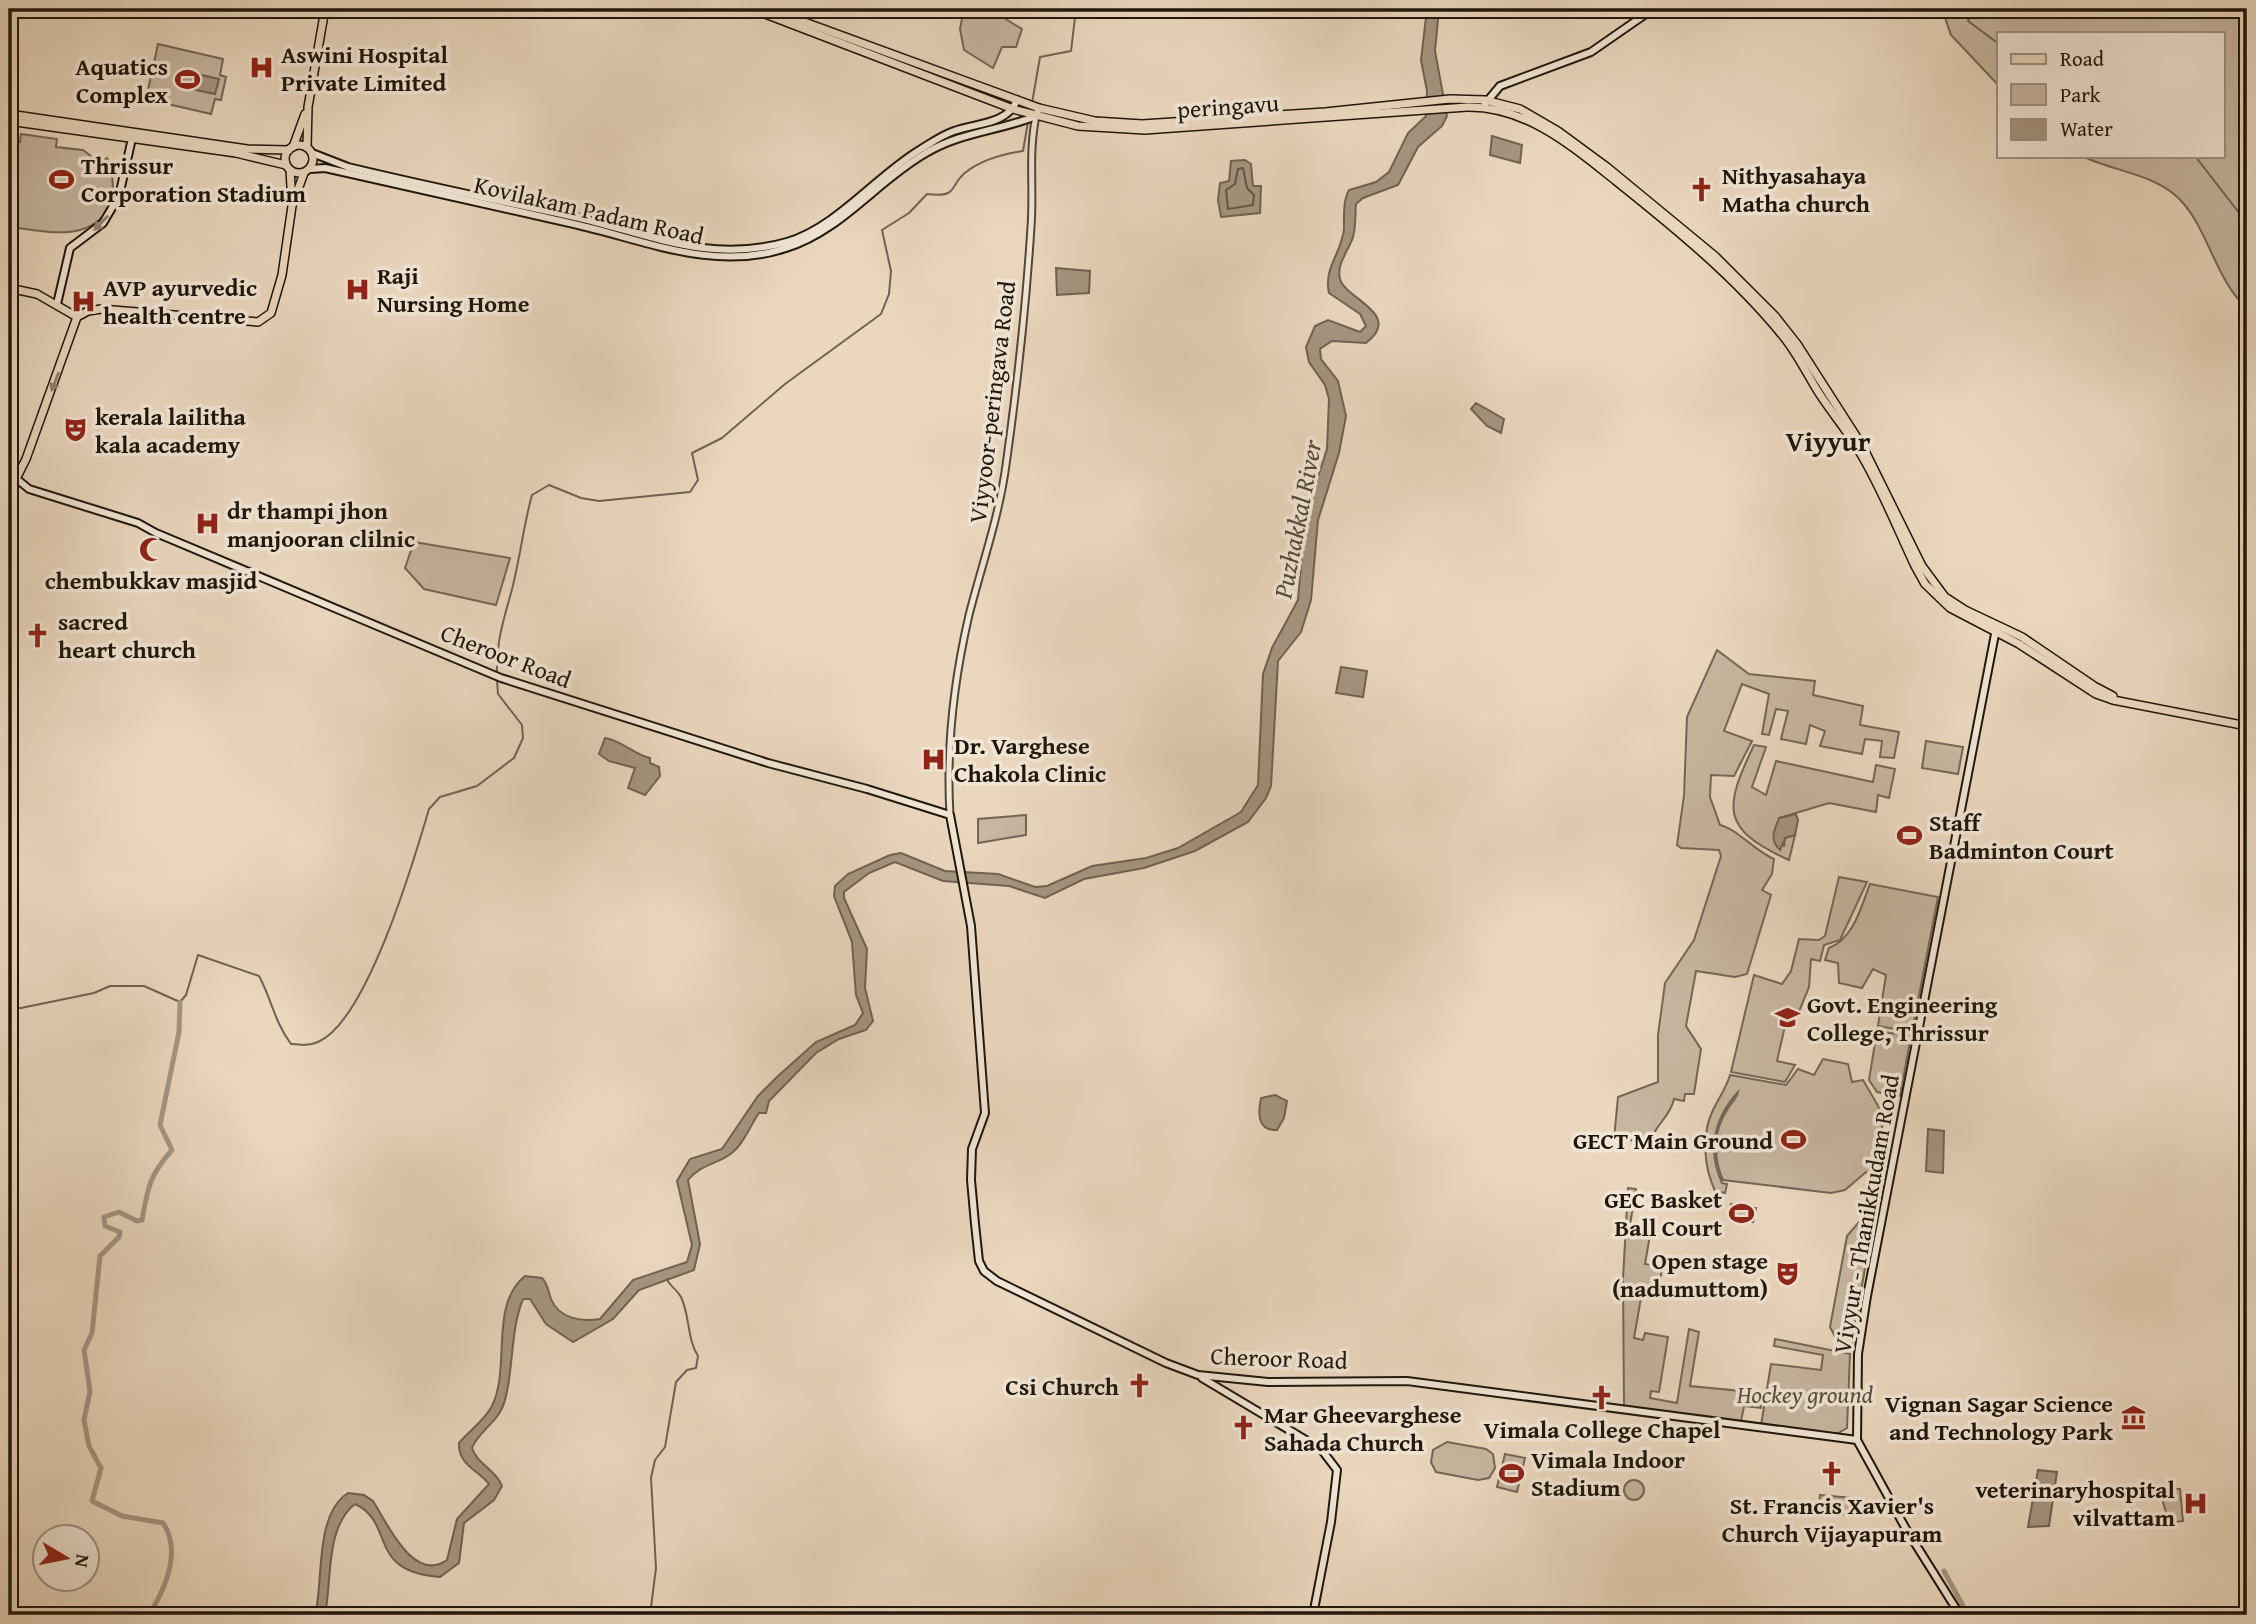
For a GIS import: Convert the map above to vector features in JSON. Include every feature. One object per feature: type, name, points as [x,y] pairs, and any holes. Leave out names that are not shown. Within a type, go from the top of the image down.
[{"type":"main road","points":[[292,206],[288,167],[291,148],[307,107],[325,9]]},
{"type":"main road","points":[[752,9],[1013,109],[1032,113],[1110,123],[1325,112],[1449,102],[1485,103],[1517,115],[1570,145],[1704,254],[1763,311],[1798,355],[1816,389],[1859,450],[1926,584],[1943,602],[1996,628],[2095,694],[2247,726]]},
{"type":"main road","points":[[769,9],[1017,100],[1032,113]]},
{"type":"main road","points":[[1485,103],[1500,86],[1591,52],[1653,9]]},
{"type":"main road","points":[[1013,109],[1017,100]]},
{"type":"main road","name":"peringavu","points":[[1032,113],[1078,126],[1131,131],[1264,124],[1423,105]]},
{"type":"main road","points":[[12,486],[77,317],[101,309],[258,322],[275,304],[292,206],[307,171],[307,107]]},
{"type":"main road","name":"Kovilakam Padam Road","points":[[309,150],[326,161],[384,176],[578,218],[685,246],[721,251],[788,242],[802,236],[932,142],[952,132],[1001,117],[1013,109]]},
{"type":"main road","name":"Kovilakam Padam Road","points":[[307,171],[325,168],[578,225],[688,254],[741,257],[783,249],[815,235],[857,206],[906,166],[946,142],[1032,113]]},
{"type":"main road","points":[[9,114],[234,151],[307,171]]},
{"type":"main road","points":[[9,121],[133,135]]},
{"type":"main road","points":[[57,304],[70,248],[103,223],[119,196],[133,135]]},
{"type":"main road","points":[[234,151],[291,148],[309,150]]},
{"type":"main road","points":[[9,288],[37,294],[77,317]]},
{"type":"main road","name":"Cheroor Road","points":[[12,486],[138,523],[156,533],[505,680],[768,763],[867,789],[950,815],[965,887],[985,1112],[972,1149],[971,1180],[979,1261],[984,1271],[1024,1295],[1166,1363],[1198,1375],[1256,1382],[1407,1381],[1857,1440]]},
{"type":"main road","name":"Viyyur - Thanikkudam Road","points":[[1960,1615],[1906,1529],[1857,1440],[1858,1354],[1996,628]]},
{"type":"main road","points":[[1198,1375],[1279,1426],[1321,1448],[1337,1470],[1331,1522],[1312,1615]]},
{"type":"street","name":"Viyyoor-peringava Road","points":[[950,815],[946,763],[953,711],[969,617],[995,531],[1019,359],[1031,230],[1032,113]]},
{"type":"green space","points":[[964,9],[989,9],[1022,29],[1016,47],[1002,47],[993,68],[964,50],[960,29]]},
{"type":"green space","points":[[1942,9],[2247,9],[2247,308],[2228,285],[2192,215],[2173,193],[2149,180],[2087,158],[2224,158],[2224,32],[1997,32],[1997,84],[1951,35]]},
{"type":"green space","name":"Aquatics Complex","points":[[158,44],[223,59],[220,75],[226,77],[221,100],[215,99],[211,114],[146,99]]},
{"type":"green space","name":"Thrissur Corporation Stadium","points":[[21,134],[57,139],[56,147],[83,150],[100,163],[107,158],[113,190],[111,201],[101,218],[92,225],[72,232],[9,227],[9,140],[20,142]]},
{"type":"green space","points":[[414,542],[510,558],[496,605],[424,589],[405,568]]},
{"type":"green space","points":[[1717,650],[1749,674],[1815,681],[1813,695],[1863,706],[1860,725],[1899,732],[1894,758],[1880,757],[1882,741],[1865,739],[1862,754],[1820,746],[1825,731],[1810,725],[1806,744],[1781,739],[1788,711],[1776,709],[1769,735],[1762,734],[1769,694],[1742,684],[1724,731],[1752,741],[1734,776],[1711,775],[1710,797],[1720,825],[1774,859],[1772,874],[1762,890],[1771,895],[1747,974],[1735,977],[1696,971],[1686,1026],[1701,1049],[1694,1094],[1685,1094],[1684,1101],[1674,1099],[1651,1142],[1614,1139],[1618,1097],[1658,1082],[1658,1035],[1665,983],[1694,940],[1721,856],[1719,850],[1681,848],[1677,845],[1684,796],[1687,717]]},
{"type":"green space","points":[[1926,741],[1963,747],[1958,774],[1922,768]]},
{"type":"green space","points":[[1754,745],[1766,747],[1752,787],[1766,795],[1776,761],[1873,782],[1876,765],[1895,769],[1889,798],[1878,795],[1876,812],[1829,803],[1779,818],[1784,847],[1785,838],[1795,835],[1789,860],[1750,838],[1740,827],[1734,814],[1737,785]]},
{"type":"green space","points":[[1026,815],[1026,835],[978,843],[978,819]]},
{"type":"green space","points":[[1839,877],[1867,882],[1840,940],[1824,945],[1820,961],[1811,959],[1809,987],[1798,1014],[1788,1013],[1777,1061],[1795,1065],[1785,1082],[1731,1072],[1754,975],[1782,984],[1791,971],[1799,939],[1819,940],[1825,936]]},
{"type":"green space","points":[[1870,884],[1938,897],[1912,1032],[1878,1026],[1886,975],[1873,969],[1862,988],[1839,983],[1838,963],[1825,960],[1829,948],[1845,937],[1851,929]]},
{"type":"green space","points":[[1877,1031],[1911,1036],[1900,1096],[1877,1092],[1869,1080]]},
{"type":"green space","name":"GECT Main Ground","points":[[1823,1059],[1848,1064],[1852,1082],[1863,1080],[1884,1116],[1873,1177],[1866,1172],[1845,1190],[1831,1193],[1723,1180],[1717,1163],[1717,1136],[1722,1118],[1738,1092],[1723,1113],[1715,1135],[1714,1147],[1717,1171],[1722,1183],[1727,1184],[1725,1193],[1715,1191],[1708,1172],[1705,1140],[1709,1120],[1730,1075],[1786,1085],[1798,1069],[1814,1075]]},
{"type":"green space","points":[[1628,1188],[1636,1189],[1630,1225],[1651,1229],[1645,1264],[1662,1267],[1658,1296],[1646,1293],[1645,1298],[1641,1298],[1634,1338],[1643,1340],[1645,1333],[1668,1337],[1659,1392],[1651,1391],[1650,1398],[1677,1403],[1689,1329],[1699,1332],[1690,1386],[1762,1393],[1761,1408],[1744,1406],[1741,1422],[1624,1406],[1623,1279]]},
{"type":"green space","name":"GEC Basket Ball Court","points":[[1731,1204],[1756,1208],[1753,1222],[1729,1218]]},
{"type":"green space","points":[[1859,1222],[1873,1222],[1851,1349],[1837,1340],[1830,1327],[1847,1236]]},
{"type":"green space","name":"Hockey ground","points":[[1775,1339],[1850,1354],[1847,1428],[1835,1435],[1761,1425],[1771,1364],[1821,1370],[1823,1355],[1774,1346]]},
{"type":"green space","points":[[1447,1442],[1486,1449],[1493,1454],[1495,1468],[1489,1478],[1478,1480],[1436,1472],[1431,1462],[1433,1450]]},
{"type":"green space","name":"Vimala Indoor Stadium","points":[[1505,1454],[1525,1458],[1517,1492],[1497,1487]]},
{"type":"green space","points":[[1634,1480],[1641,1483],[1644,1490],[1641,1497],[1634,1500],[1627,1497],[1624,1490],[1627,1483]]},
{"type":"green space","points":[[2159,1488],[2180,1489],[2183,1521],[2169,1523]]},
{"type":"green space","points":[[1820,1495],[1852,1498],[1850,1515],[1818,1512]]},
{"type":"water","points":[[1427,9],[1439,9],[1435,51],[1447,116],[1442,126],[1418,147],[1398,185],[1363,198],[1356,204],[1354,233],[1341,263],[1340,279],[1344,286],[1376,315],[1379,324],[1376,333],[1366,343],[1332,341],[1320,349],[1321,359],[1338,381],[1346,416],[1339,453],[1318,520],[1311,600],[1301,632],[1278,661],[1271,786],[1266,798],[1248,822],[1195,851],[1144,868],[1084,879],[1045,898],[1009,886],[943,881],[895,862],[869,873],[844,892],[844,898],[867,949],[865,988],[873,1021],[866,1030],[839,1039],[816,1053],[769,1101],[766,1113],[759,1113],[732,1153],[696,1172],[688,1180],[700,1244],[694,1270],[639,1290],[613,1319],[573,1342],[546,1324],[530,1299],[523,1299],[516,1324],[505,1400],[498,1415],[472,1448],[474,1454],[502,1486],[494,1500],[464,1523],[459,1563],[440,1577],[417,1573],[401,1566],[391,1557],[367,1512],[355,1504],[345,1514],[334,1541],[325,1615],[315,1615],[325,1532],[337,1503],[348,1493],[364,1495],[373,1501],[393,1535],[412,1557],[423,1564],[435,1565],[447,1560],[457,1519],[489,1484],[465,1462],[459,1443],[492,1406],[500,1373],[507,1303],[514,1288],[525,1276],[542,1278],[555,1306],[565,1315],[593,1320],[600,1319],[633,1280],[687,1262],[692,1245],[677,1181],[690,1159],[722,1149],[758,1096],[778,1076],[816,1042],[855,1025],[863,1013],[856,995],[852,942],[834,896],[835,886],[848,874],[890,855],[901,853],[945,871],[998,874],[1035,887],[1047,886],[1092,866],[1146,858],[1178,848],[1241,812],[1258,785],[1263,674],[1272,648],[1298,600],[1305,518],[1327,449],[1329,399],[1325,385],[1309,362],[1306,347],[1315,326],[1328,320],[1360,332],[1366,326],[1360,314],[1329,293],[1329,276],[1343,236],[1345,204],[1349,190],[1376,182],[1389,172],[1408,133],[1426,116],[1427,91],[1421,60]]},
{"type":"water","points":[[180,70],[219,79],[215,94],[177,86]]},
{"type":"water","points":[[1492,136],[1522,145],[1520,163],[1490,155]]},
{"type":"water","points":[[1245,160],[1251,164],[1253,186],[1261,186],[1260,213],[1221,217],[1218,200],[1220,183],[1229,181],[1231,161]]},
{"type":"water","points":[[1056,268],[1090,271],[1089,293],[1057,295]]},
{"type":"water","points":[[1476,403],[1504,419],[1501,433],[1487,426],[1471,409]]},
{"type":"water","points":[[1341,667],[1367,671],[1363,697],[1336,693]]},
{"type":"water","points":[[605,738],[650,758],[650,763],[659,767],[660,776],[645,795],[628,788],[635,768],[609,761],[599,754]]},
{"type":"water","points":[[1796,814],[1798,820],[1795,835],[1785,838],[1780,850],[1774,838],[1779,818]]},
{"type":"water","points":[[1275,1095],[1287,1101],[1284,1118],[1277,1130],[1270,1130],[1262,1124],[1259,1109],[1261,1098]]},
{"type":"water","points":[[1928,1129],[1944,1131],[1943,1173],[1926,1171]]},
{"type":"water","points":[[2038,1470],[2057,1472],[2049,1526],[2028,1527]]},
{"type":"waterway","points":[[1032,103],[1040,57],[1071,51],[1076,9]]},
{"type":"waterway","points":[[1974,9],[1968,21],[1997,43]]},
{"type":"waterway","points":[[497,674],[501,633],[532,495],[549,485],[581,498],[599,501],[690,492],[698,480],[692,453],[722,438],[785,384],[881,314],[889,294],[891,271],[882,230],[909,213],[927,194],[944,194],[952,190],[966,172],[986,160],[1023,151],[1028,122]]},
{"type":"waterway","points":[[2197,158],[2247,223]]},
{"type":"waterway","points":[[9,1008],[94,993],[110,986],[144,986],[180,1002],[186,995],[198,955],[259,976],[291,1044],[308,1045],[318,1042],[336,1028],[354,1004],[371,972],[400,900],[429,809],[440,797],[477,786],[514,758],[523,738],[522,725],[498,694],[497,680]]},
{"type":"waterway","points":[[149,1615],[161,1594],[169,1570],[169,1534],[163,1523],[122,1516],[92,1501],[101,1468],[89,1446],[84,1420],[90,1391],[84,1350],[92,1333],[100,1256],[119,1237],[120,1232],[105,1226],[104,1217],[119,1212],[137,1221],[142,1220],[151,1182],[158,1167],[172,1150],[160,1125],[179,1032],[180,1002]]},
{"type":"waterway","points":[[650,1615],[656,1568],[651,1478],[655,1460],[665,1447],[676,1382],[687,1370],[696,1368],[698,1356],[681,1297],[667,1279]]},
{"type":"waterway","points":[[1944,1571],[1968,1615]]},
{"type":"place","name":"Aswini Hospital Private Limited","points":[[261,68]]},
{"type":"place","name":"Aquatics Complex","points":[[188,80]]},
{"type":"place","name":"Thrissur Corporation Stadium","points":[[61,179]]},
{"type":"place","name":"Nithyasahaya Matha church","points":[[1702,189]]},
{"type":"place","name":"Raji Nursing Home","points":[[357,289]]},
{"type":"place","name":"AVP ayurvedic health centre","points":[[83,301]]},
{"type":"place","name":"kerala lailitha kala academy","points":[[75,430]]},
{"type":"place","name":"dr thampi jhon manjooran clilnic","points":[[207,524]]},
{"type":"place","name":"chembukkav masjid","points":[[151,549]]},
{"type":"place","name":"sacred heart church","points":[[38,635]]},
{"type":"place","name":"Dr. Varghese Chakola Clinic","points":[[934,759]]},
{"type":"place","name":"Staff Badminton Court","points":[[1909,836]]},
{"type":"place","name":"Govt. Engineering College, Thrissur","points":[[1787,1018]]},
{"type":"place","name":"GECT Main Ground","points":[[1793,1140]]},
{"type":"place","name":"GEC Basket Ball Court","points":[[1742,1213]]},
{"type":"place","name":"Open stage (nadumuttom)","points":[[1788,1274]]},
{"type":"place","name":"Csi Church","points":[[1139,1386]]},
{"type":"place","name":"Vimala College Chapel","points":[[1602,1398]]},
{"type":"place","name":"Vignan Sagar Science and Technology Park","points":[[2133,1417]]},
{"type":"place","name":"Mar Gheevarghese Sahada Church","points":[[1244,1428]]},
{"type":"place","name":"Vimala Indoor Stadium","points":[[1511,1473]]},
{"type":"place","name":"St. Francis Xavier's Church Vijayapuram","points":[[1832,1474]]},
{"type":"place","name":"veterinaryhospital vilvattam","points":[[2195,1503]]},
{"type":"district","name":"Viyyur","points":[[1828,440]]},
{"type":"water label","name":"Puzhakkal River","points":[[1297,519]]}]
